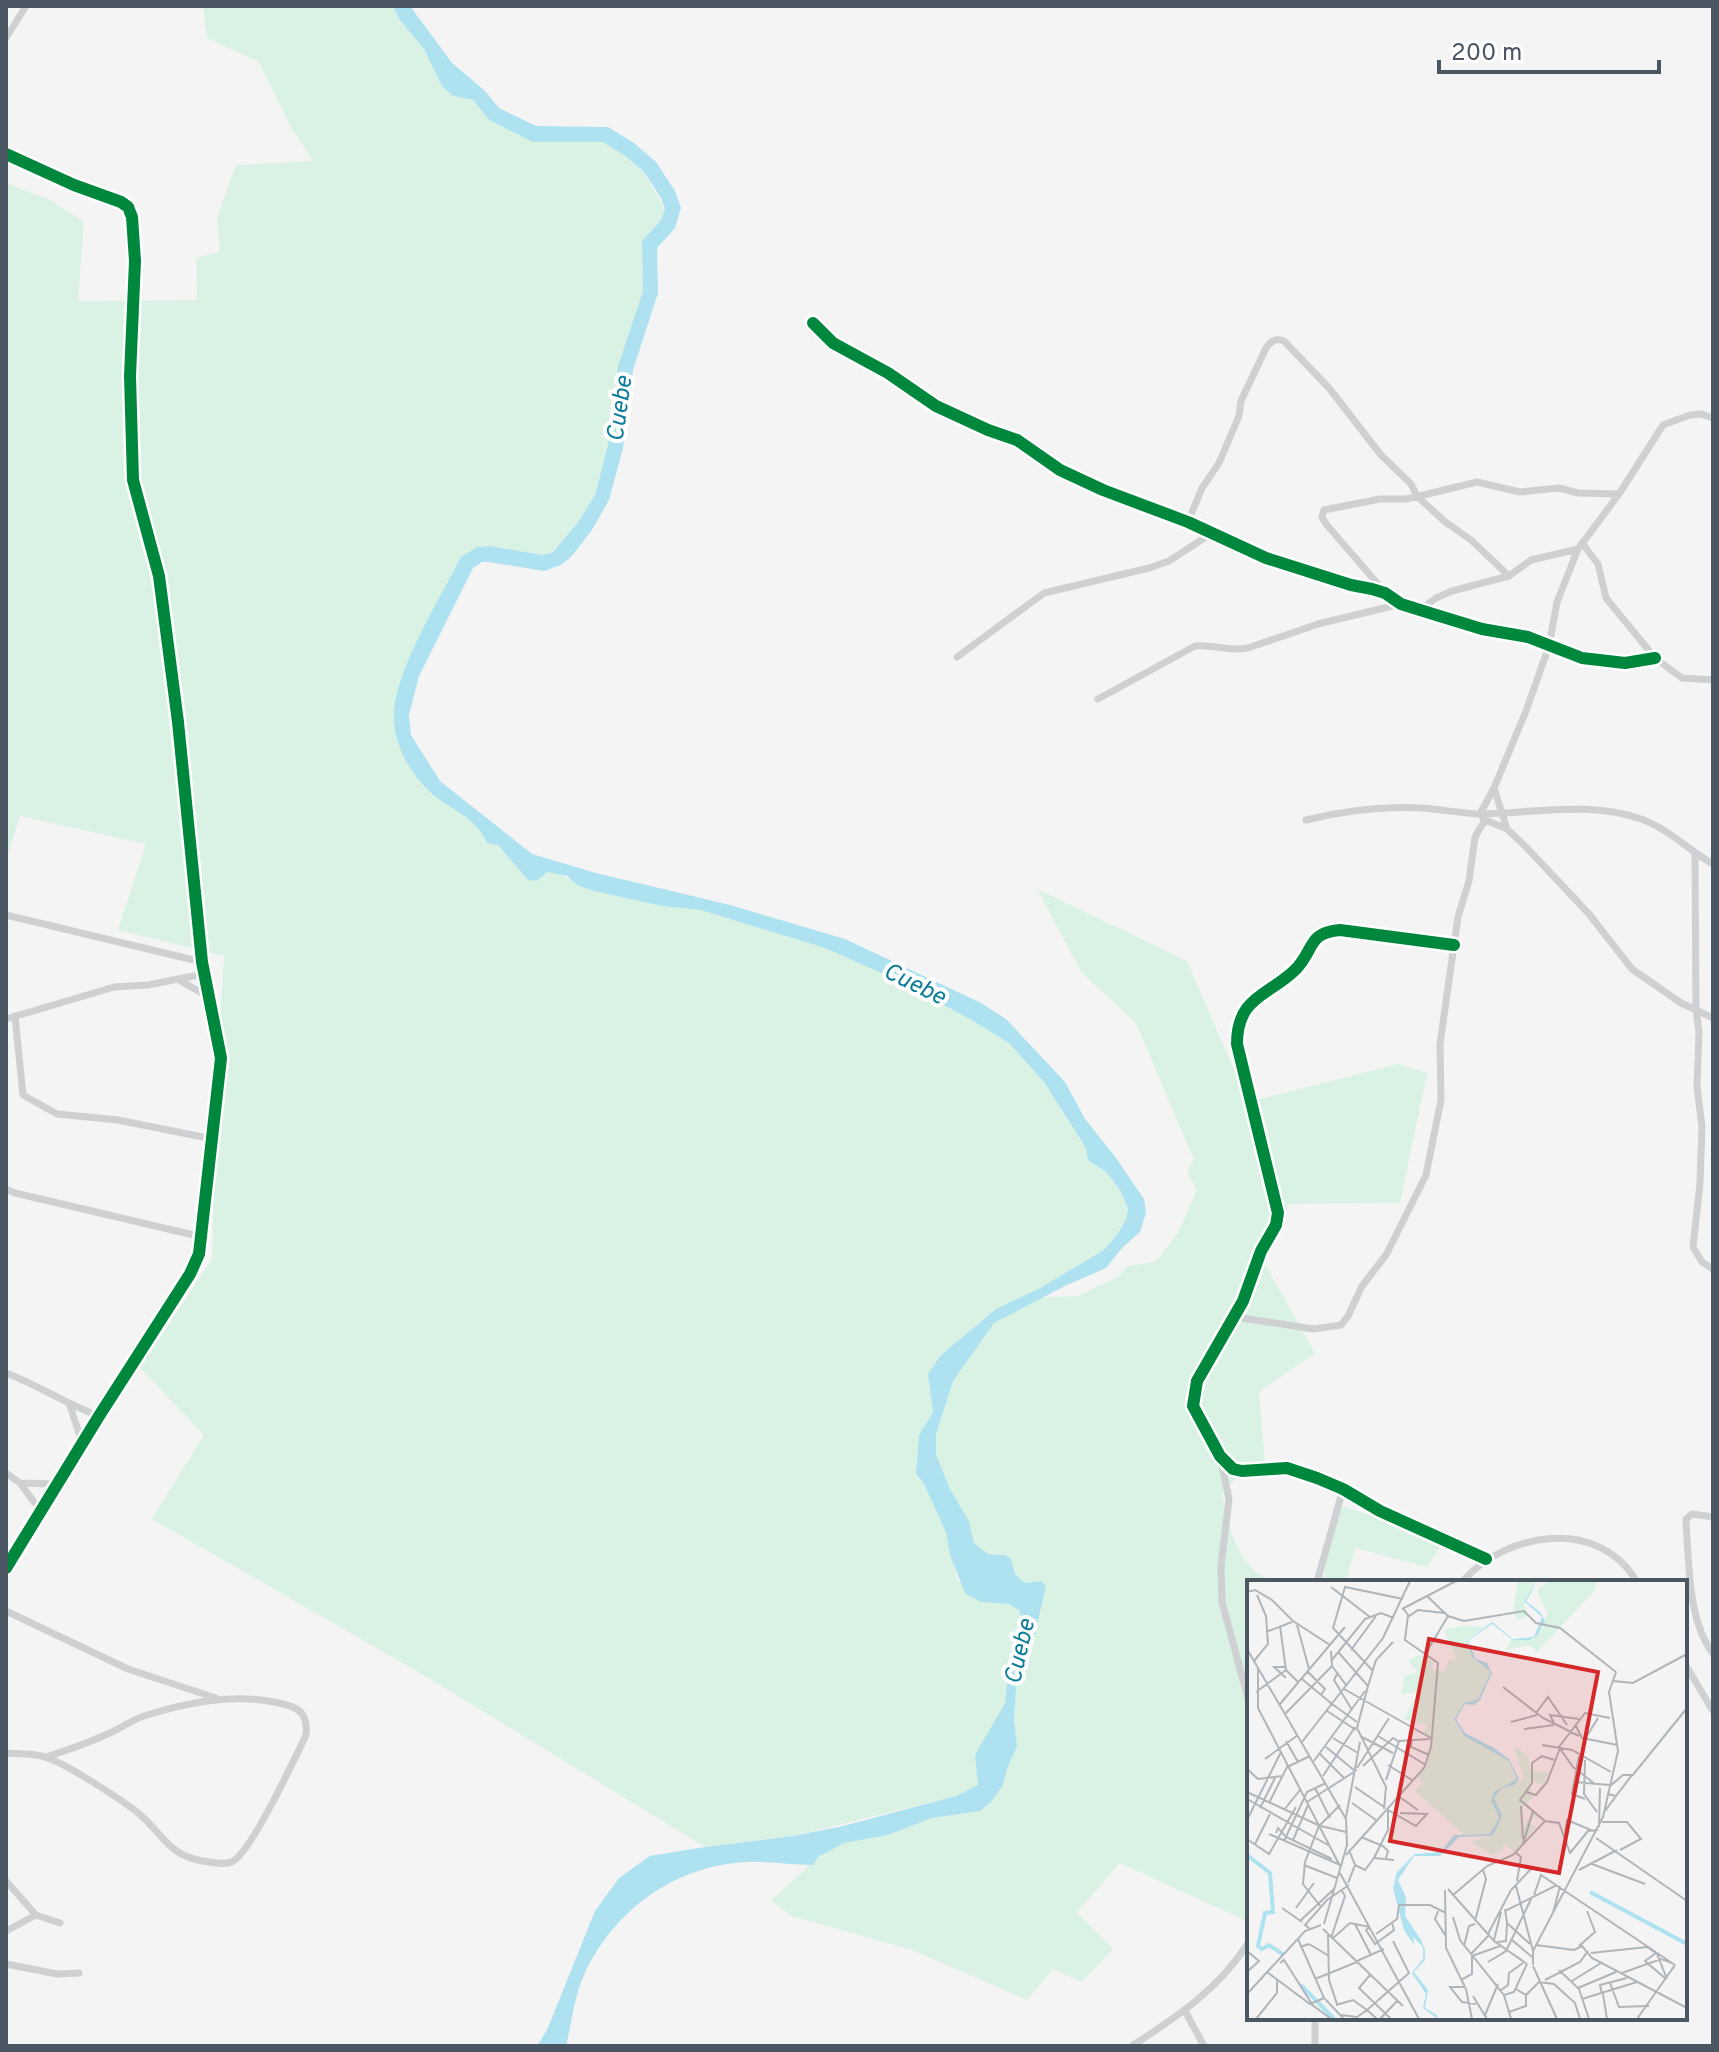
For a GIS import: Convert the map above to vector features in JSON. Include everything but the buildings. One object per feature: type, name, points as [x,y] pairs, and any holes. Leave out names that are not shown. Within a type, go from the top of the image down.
[{"type":"street","points":[[6,38],[26,6]]},
{"type":"street","points":[[6,154],[74,185],[121,202],[128,207],[132,217],[135,261],[130,376],[133,480],[160,586],[180,738],[202,962],[221,1058],[199,1254],[190,1274],[82,1442],[6,1568]]},
{"type":"street","points":[[813,323],[833,343],[888,373],[936,406],[1017,440],[1060,470],[1188,522],[1266,558],[1385,593]]},
{"type":"street","points":[[1188,522],[1202,488],[1219,463],[1239,416],[1241,401],[1266,348],[1278,339],[1284,341],[1329,388],[1381,455],[1411,484],[1417,496],[1509,576]]},
{"type":"street","points":[[1235,1317],[1314,1329],[1341,1325],[1362,1286],[1386,1255],[1426,1175],[1431,1153],[1441,1100],[1440,1044],[1458,917],[1469,881],[1475,837],[1549,646],[1557,602],[1580,546],[1619,494],[1663,425],[1690,415],[1701,414],[1713,418]]},
{"type":"street","points":[[1619,494],[1578,493],[1559,488],[1520,492],[1477,482],[1417,496],[1328,508],[1322,512],[1326,524],[1385,593],[1401,604],[1482,629],[1528,637],[1597,660],[1625,663],[1655,658]]},
{"type":"street","points":[[957,657],[1044,593],[1169,561],[1212,533]]},
{"type":"street","points":[[1420,610],[1452,591],[1509,576],[1531,560],[1580,546]]},
{"type":"street","points":[[1580,546],[1598,564],[1606,598],[1655,658],[1682,678],[1713,680]]},
{"type":"street","points":[[1098,699],[1195,646],[1209,644],[1238,650],[1248,648],[1318,624],[1401,604]]},
{"type":"street","points":[[1494,788],[1507,829]]},
{"type":"street","points":[[1306,820],[1350,810],[1402,808],[1482,817],[1503,813],[1614,812],[1640,819],[1668,832],[1713,864]]},
{"type":"street","points":[[1482,817],[1507,829],[1589,914],[1632,969],[1681,1003],[1713,1018]]},
{"type":"street","points":[[1695,854],[1697,1087],[1702,1127],[1693,1247],[1702,1262],[1713,1269]]},
{"type":"street","points":[[6,915],[202,962]]},
{"type":"street","points":[[1247,1695],[1222,1602],[1221,1566],[1229,1499],[1220,1456],[1193,1406],[1197,1381],[1235,1317],[1261,1251],[1276,1225],[1278,1213],[1237,1044],[1241,1017],[1249,1004],[1296,969],[1315,939],[1327,931],[1340,930],[1454,945]]},
{"type":"street","points":[[6,1019],[114,987],[204,974]]},
{"type":"street","points":[[179,980],[207,996]]},
{"type":"street","points":[[15,1016],[23,1095],[57,1114],[118,1120],[213,1139]]},
{"type":"street","points":[[1702,1127],[1713,1127]]},
{"type":"street","points":[[6,1189],[202,1237]]},
{"type":"street","points":[[6,1373],[57,1396],[70,1406],[99,1416]]},
{"type":"street","points":[[70,1406],[82,1442]]},
{"type":"street","points":[[1220,1456],[1233,1469],[1287,1468],[1343,1489],[1380,1511],[1486,1559]]},
{"type":"street","points":[[6,1473],[20,1483],[40,1510]]},
{"type":"street","points":[[20,1483],[56,1484]]},
{"type":"street","points":[[1318,1580],[1343,1489]]},
{"type":"street","points":[[1713,1517],[1692,1514],[1686,1519],[1686,1525],[1693,1602],[1700,1628],[1713,1654]]},
{"type":"street","points":[[1464,1580],[1486,1559],[1514,1546],[1558,1537],[1578,1539],[1602,1549],[1619,1559],[1635,1580]]},
{"type":"street","points":[[6,1611],[128,1669],[218,1699]]},
{"type":"street","points":[[1687,1667],[1713,1711]]},
{"type":"street","points":[[6,1753],[47,1757],[107,1735],[143,1716],[218,1699],[254,1698],[294,1706],[301,1711],[307,1724],[306,1735],[274,1800],[242,1854],[234,1861],[213,1863],[178,1854],[138,1813],[47,1757]]},
{"type":"street","points":[[6,1881],[36,1915],[60,1923]]},
{"type":"street","points":[[6,1931],[36,1915]]},
{"type":"street","points":[[1132,2046],[1185,2011],[1223,1977],[1247,1945]]},
{"type":"street","points":[[6,1964],[57,1974],[79,1973]]},
{"type":"street","points":[[1185,2011],[1204,2046]]},
{"type":"street","points":[[1315,2020],[1315,2046]]},
{"type":"green space","points":[[203,6],[392,6],[424,49],[442,86],[453,96],[473,100],[489,120],[533,141],[603,142],[644,173],[665,209],[661,220],[642,241],[643,291],[618,366],[608,445],[595,495],[579,521],[553,551],[543,555],[491,546],[477,547],[461,557],[394,713],[463,815],[480,829],[487,843],[498,845],[528,880],[555,872],[594,891],[662,906],[701,910],[825,948],[895,979],[969,1018],[1009,1043],[1044,1082],[1086,1148],[1088,1160],[1106,1173],[1120,1190],[1128,1208],[1126,1220],[1104,1250],[1040,1288],[996,1309],[941,1355],[929,1374],[933,1413],[919,1435],[916,1473],[946,1532],[957,1580],[981,1602],[1009,1604],[1021,1611],[1023,1624],[1019,1647],[1008,1675],[1005,1703],[976,1754],[978,1785],[956,1796],[793,1836],[705,1847],[427,1677],[152,1519],[204,1435],[140,1368],[212,1259],[217,1070],[224,956],[118,930],[146,844],[20,816],[6,861],[6,183],[50,200],[84,222],[78,301],[197,300],[196,258],[220,252],[217,218],[236,165],[313,161],[293,131],[259,62],[207,38]]},
{"type":"green space","points":[[1037,889],[1187,961],[1248,1102],[1398,1064],[1427,1073],[1400,1203],[1288,1204],[1265,1264],[1315,1353],[1259,1392],[1265,1464],[1235,1479],[1222,1496],[1233,1537],[1247,1563],[1256,1572],[1275,1580],[1247,1580],[1247,1921],[1120,1863],[1077,1912],[1113,1949],[1082,1982],[1053,1969],[1027,2000],[915,1951],[792,1916],[771,1901],[818,1857],[844,1843],[888,1835],[932,1818],[980,1811],[1003,1785],[1017,1746],[1014,1719],[1017,1671],[1033,1643],[1046,1586],[1041,1581],[1025,1583],[1015,1574],[1005,1555],[988,1554],[974,1543],[969,1521],[949,1487],[936,1454],[936,1434],[953,1381],[994,1323],[1041,1298],[1078,1296],[1118,1277],[1127,1266],[1155,1262],[1177,1235],[1197,1190],[1187,1171],[1194,1160],[1136,1023],[1082,973]]},
{"type":"green space","points":[[1335,1504],[1445,1539],[1427,1567],[1355,1548],[1347,1580],[1323,1580]]},
{"type":"water","name":"Cuebe","points":[[392,6],[410,6],[452,63],[484,90],[499,108],[536,126],[608,127],[634,143],[656,162],[675,191],[681,208],[675,228],[657,248],[658,293],[633,370],[623,448],[609,500],[592,530],[561,565],[544,571],[482,562],[473,568],[419,676],[409,715],[411,735],[440,781],[532,854],[596,873],[730,905],[845,939],[981,1003],[1006,1019],[1065,1082],[1085,1119],[1144,1199],[1146,1213],[1140,1232],[1106,1268],[994,1323],[953,1381],[936,1434],[936,1454],[949,1487],[969,1521],[974,1543],[988,1554],[1005,1555],[1011,1559],[1015,1574],[1025,1583],[1041,1581],[1046,1586],[1033,1643],[1017,1671],[1014,1719],[1017,1746],[1003,1785],[980,1811],[932,1818],[888,1835],[844,1843],[818,1857],[813,1865],[746,1862],[720,1865],[671,1882],[629,1912],[597,1952],[584,1975],[575,2001],[566,2046],[537,2046],[547,2030],[595,1911],[619,1878],[650,1856],[843,1826],[956,1796],[978,1785],[975,1755],[1005,1703],[1008,1675],[1019,1647],[1023,1624],[1020,1611],[1009,1604],[981,1602],[965,1593],[950,1555],[946,1532],[916,1473],[919,1435],[933,1412],[928,1374],[941,1355],[996,1309],[1040,1288],[1104,1250],[1126,1220],[1128,1208],[1120,1190],[1107,1173],[1088,1160],[1086,1148],[1044,1082],[1009,1043],[895,979],[825,948],[701,910],[662,906],[594,891],[577,885],[567,876],[547,872],[537,881],[528,880],[498,845],[487,843],[476,826],[429,791],[409,766],[396,736],[396,697],[410,656],[461,557],[477,547],[490,546],[543,555],[553,552],[579,521],[595,495],[608,445],[618,366],[643,291],[642,241],[661,220],[665,209],[644,172],[603,142],[533,142],[489,120],[473,100],[453,96],[442,86],[424,49]]},
{"type":"cycle path","points":[[6,154],[74,185],[121,202],[128,207],[132,217],[135,261],[130,376],[133,480],[159,576],[178,722],[202,962],[221,1058],[199,1254],[190,1274],[6,1568]]},
{"type":"cycle path","points":[[813,323],[833,343],[888,373],[936,406],[1017,440],[1060,470],[1103,490],[1188,522],[1266,558],[1385,593],[1401,604],[1482,629],[1528,637],[1582,658],[1625,663],[1655,658]]},
{"type":"cycle path","points":[[1454,945],[1340,930],[1329,932],[1317,938],[1296,969],[1256,999],[1242,1016],[1237,1044],[1278,1213],[1276,1225],[1261,1251],[1243,1301],[1197,1381],[1193,1406],[1220,1456],[1233,1469],[1287,1468],[1317,1478],[1380,1511],[1486,1559]]}]
